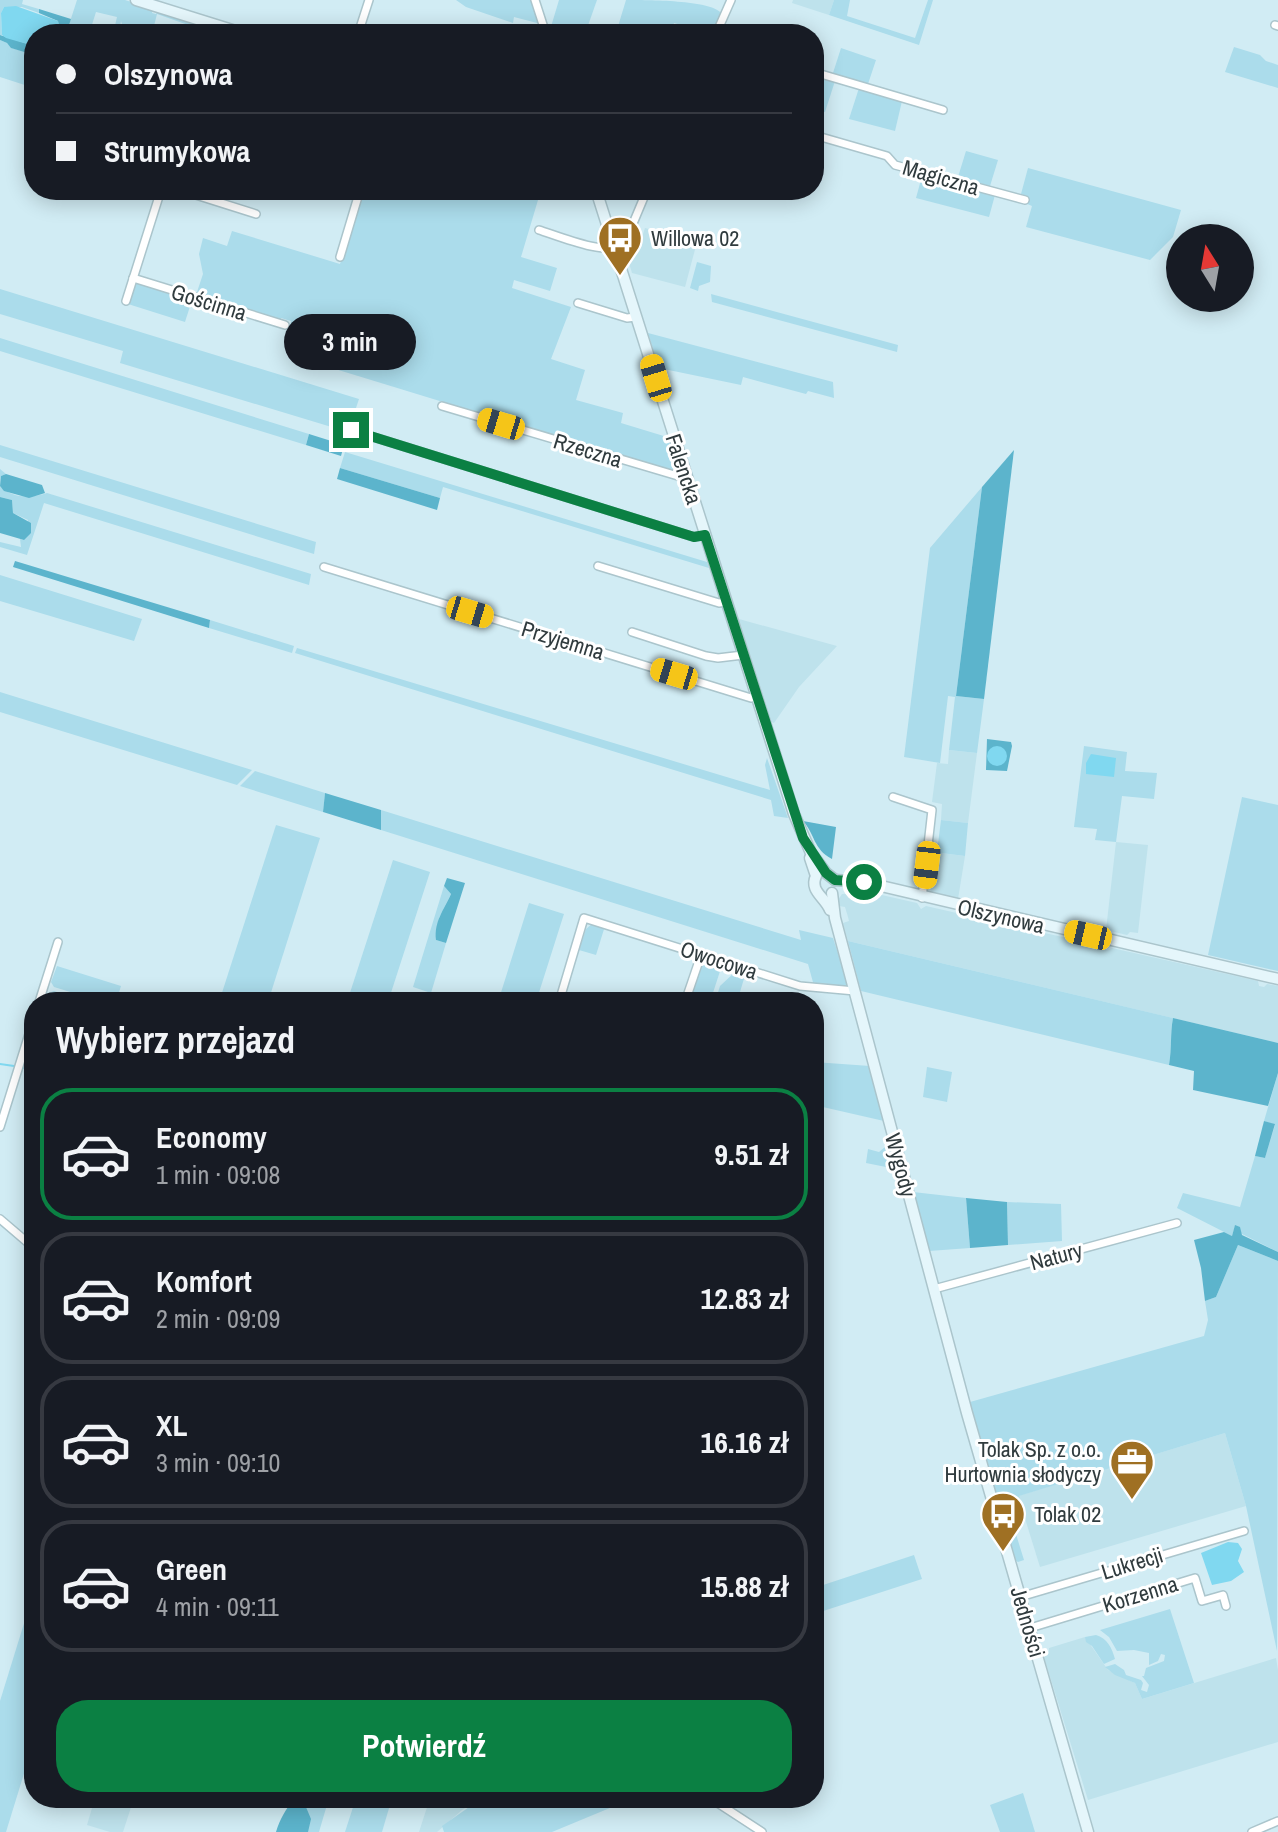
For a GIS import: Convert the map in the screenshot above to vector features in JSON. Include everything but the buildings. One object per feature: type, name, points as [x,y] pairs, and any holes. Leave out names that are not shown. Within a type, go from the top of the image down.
[{"type":"street","points":[[136,0],[199,24]]},
{"type":"street","points":[[361,24],[369,0]]},
{"type":"street","points":[[535,0],[543,24]]},
{"type":"street","points":[[720,24],[731,0]]},
{"type":"street","points":[[824,75],[943,110]]},
{"type":"street","name":"Magiczna","points":[[824,138],[887,156],[895,165],[1025,200]]},
{"type":"street","points":[[126,301],[158,200]]},
{"type":"street","points":[[212,200],[256,214]]},
{"type":"street","points":[[340,257],[357,200]]},
{"type":"street","name":"Falencka","points":[[599,200],[757,700]]},
{"type":"street","points":[[539,230],[615,250],[624,245],[643,200]]},
{"type":"street","name":"Gościnna","points":[[133,278],[285,325]]},
{"type":"street","points":[[578,303],[627,318],[636,317]]},
{"type":"street","name":"Rzeczna","points":[[442,406],[688,479]]},
{"type":"street","points":[[351,430],[694,537],[705,535]]},
{"type":"street","points":[[598,566],[719,603],[726,602]]},
{"type":"street","name":"Przyjemna","points":[[324,567],[757,700]]},
{"type":"street","points":[[632,632],[706,656],[743,655]]},
{"type":"street","name":"Wygody","points":[[757,700],[794,814],[828,884],[967,1413]]},
{"type":"street","points":[[893,797],[932,810],[922,898]]},
{"type":"street","name":"Olszynowa","points":[[828,884],[866,884],[1278,979]]},
{"type":"street","name":"Owocowa","points":[[562,992],[584,918],[800,986],[855,991]]},
{"type":"street","points":[[42,992],[58,942]]},
{"type":"street","points":[[688,992],[701,955]]},
{"type":"street","points":[[0,1127],[24,1050]]},
{"type":"street","points":[[0,1219],[24,1239]]},
{"type":"street","name":"Natury","points":[[934,1289],[1177,1223]]},
{"type":"street","name":"Jedności","points":[[967,1413],[1088,1832]]},
{"type":"street","name":"Lukrecji","points":[[1020,1597],[1244,1531]]},
{"type":"street","name":"Korzenna","points":[[1030,1628],[1195,1578],[1202,1601],[1223,1595],[1226,1606]]},
{"type":"street","points":[[725,1808],[762,1832]]},
{"type":"street","points":[[1252,1832],[1278,1821]]},
{"type":"shaded area","points":[[0,0],[23,0],[22,4],[39,9],[39,13],[22,7],[4,7],[0,35]]},
{"type":"shaded area","points":[[77,0],[125,0],[153,9],[152,13],[156,14],[158,10],[200,24],[185,24],[157,14],[154,24],[122,24],[121,21],[121,24],[115,24],[117,17],[96,12],[92,24],[69,24]]},
{"type":"shaded area","points":[[456,0],[532,0],[539,22],[514,17],[513,23],[466,7]]},
{"type":"shaded area","points":[[559,0],[597,0],[589,24],[552,24]]},
{"type":"shaded area","points":[[626,0],[692,3],[721,13],[716,24],[619,24]]},
{"type":"shaded area","points":[[793,0],[834,0],[829,15],[792,3]]},
{"type":"shaded area","points":[[834,0],[850,0],[847,16],[915,38],[928,0],[933,0],[919,45],[829,15]]},
{"type":"shaded area","points":[[16,6],[58,21],[58,24],[24,24],[24,43],[6,38],[2,35],[1,13],[4,7]]},
{"type":"shaded area","points":[[39,9],[71,19],[69,24],[58,24],[39,13]]},
{"type":"shaded area","points":[[0,35],[24,43],[24,52],[11,48],[0,40]]},
{"type":"shaded area","points":[[0,40],[24,52],[24,85],[0,77]]},
{"type":"shaded area","points":[[1234,47],[1260,55],[1278,65],[1278,88],[1225,72]]},
{"type":"shaded area","points":[[841,48],[876,60],[868,84],[833,73]]},
{"type":"shaded area","points":[[824,78],[835,81],[824,112]]},
{"type":"shaded area","points":[[859,88],[902,101],[895,131],[849,119]]},
{"type":"shaded area","points":[[966,151],[998,160],[990,186],[958,177]]},
{"type":"shaded area","points":[[1028,168],[1181,210],[1177,224],[1166,224],[1166,244],[1150,260],[1026,227],[1032,206],[1025,203],[1027,196],[1021,194]]},
{"type":"shaded area","points":[[922,176],[995,195],[989,217],[916,198]]},
{"type":"shaded area","points":[[361,200],[538,200],[521,257],[557,268],[550,291],[514,280],[512,288],[571,307],[551,359],[585,370],[576,400],[623,413],[621,423],[667,437],[679,474],[309,361],[317,335],[290,327],[291,321],[281,318],[280,321],[196,295],[203,274],[199,254],[203,238],[227,246],[232,231],[340,264]]},
{"type":"shaded area","points":[[645,228],[697,242],[685,287],[632,273],[626,253],[631,240],[642,237]]},
{"type":"shaded area","points":[[697,262],[711,266],[710,282],[699,286],[698,291],[690,288]]},
{"type":"shaded area","points":[[135,282],[192,300],[185,322],[128,304]]},
{"type":"shaded area","points":[[0,289],[359,399],[348,432],[120,363],[123,351],[0,314]]},
{"type":"shaded area","points":[[711,294],[898,345],[897,352],[712,302]]},
{"type":"shaded area","points":[[648,333],[833,382],[834,398],[743,377],[741,385],[659,368]]},
{"type":"shaded area","points":[[0,338],[309,434],[306,445],[0,351]]},
{"type":"shaded area","points":[[309,434],[344,445],[341,456],[306,445]]},
{"type":"shaded area","points":[[0,445],[316,542],[314,554],[0,457]]},
{"type":"shaded area","points":[[1014,450],[984,699],[956,696],[982,487]]},
{"type":"shaded area","points":[[345,452],[707,562],[709,568],[443,487],[440,498],[340,468]]},
{"type":"shaded area","points":[[340,468],[440,498],[437,510],[337,479]]},
{"type":"shaded area","points":[[6,474],[42,485],[45,493],[29,498],[4,491],[0,486],[1,476]]},
{"type":"shaded area","points":[[0,486],[22,496],[47,493],[311,574],[309,585],[44,503],[27,555],[0,547],[0,542],[21,547],[20,539],[24,540],[28,520],[13,513],[12,500],[0,497]]},
{"type":"shaded area","points":[[982,487],[956,696],[984,699],[977,753],[949,750],[955,697],[948,696],[940,763],[904,757],[930,548]]},
{"type":"shaded area","points":[[0,497],[12,500],[13,513],[31,523],[31,533],[24,540],[0,533]]},
{"type":"shaded area","points":[[15,561],[210,620],[209,628],[13,567]]},
{"type":"shaded area","points":[[0,575],[142,619],[134,641],[0,601]]},
{"type":"shaded area","points":[[739,619],[837,646],[799,687],[774,723],[771,722]]},
{"type":"shaded area","points":[[210,620],[294,646],[292,653],[209,628]]},
{"type":"shaded area","points":[[297,648],[770,790],[765,765],[767,758],[788,818],[774,816],[771,800],[295,653]]},
{"type":"shaded area","points":[[0,692],[252,770],[237,785],[0,712]]},
{"type":"shaded area","points":[[987,739],[1011,742],[1007,771],[986,770]]},
{"type":"shaded area","points":[[997,746],[1004,749],[1007,756],[1004,763],[997,766],[990,763],[987,756],[990,749]]},
{"type":"shaded area","points":[[1084,746],[1127,752],[1125,771],[1157,773],[1154,799],[1122,796],[1116,842],[1095,840],[1097,829],[1074,827]]},
{"type":"shaded area","points":[[949,750],[977,753],[968,823],[941,820],[942,804],[932,802],[937,763],[948,764]]},
{"type":"shaded area","points":[[1091,754],[1116,758],[1114,777],[1086,774],[1086,763]]},
{"type":"shaded area","points":[[255,771],[325,793],[323,812],[240,786]]},
{"type":"shaded area","points":[[325,793],[381,810],[381,830],[323,812]]},
{"type":"shaded area","points":[[1242,797],[1278,805],[1278,971],[1208,955]]},
{"type":"shaded area","points":[[381,810],[801,940],[799,930],[833,938],[849,987],[814,986],[808,964],[381,830]]},
{"type":"shaded area","points":[[941,820],[968,823],[965,856],[933,852],[934,844],[938,844]]},
{"type":"shaded area","points":[[803,821],[836,827],[832,859],[821,851]]},
{"type":"shaded area","points":[[276,825],[320,838],[271,992],[222,992]]},
{"type":"shaded area","points":[[1116,842],[1148,845],[1138,933],[1130,932],[1127,935],[1106,930]]},
{"type":"shaded area","points":[[933,852],[965,856],[958,899],[931,892]]},
{"type":"shaded area","points":[[393,860],[430,872],[391,992],[350,992]]},
{"type":"shaded area","points":[[447,878],[465,883],[446,943],[436,940],[436,933],[451,894],[444,886]]},
{"type":"shaded area","points":[[444,886],[451,894],[439,918],[436,940],[446,943],[431,992],[413,987]]},
{"type":"shaded area","points":[[873,893],[917,903],[921,909],[926,906],[1102,946],[1106,950],[1112,948],[1258,981],[1259,986],[1278,986],[1278,1043],[848,941],[843,923],[849,921],[845,907],[839,906],[838,900],[842,894]]},
{"type":"shaded area","points":[[529,903],[564,914],[539,992],[501,992]]},
{"type":"shaded area","points":[[593,923],[605,926],[596,955],[579,950],[586,929]]},
{"type":"shaded area","points":[[848,941],[1173,1018],[1169,1065],[861,991]]},
{"type":"shaded area","points":[[705,959],[722,965],[713,992],[692,992]]},
{"type":"shaded area","points":[[57,966],[121,986],[119,992],[70,992],[54,987],[51,982]]},
{"type":"shaded area","points":[[737,970],[746,972],[740,992],[718,992],[720,986]]},
{"type":"shaded area","points":[[1173,1018],[1278,1043],[1278,1073],[1268,1106],[1193,1090],[1194,1071],[1169,1065]]},
{"type":"shaded area","points":[[824,1063],[870,1066],[884,1121],[824,1107]]},
{"type":"shaded area","points":[[927,1067],[952,1072],[947,1102],[923,1097]]},
{"type":"shaded area","points":[[1278,1073],[1278,1252],[1242,1234],[1235,1226],[1232,1236],[1177,1208],[1183,1193],[1240,1207],[1255,1156],[1265,1158],[1275,1125],[1264,1121]]},
{"type":"shaded area","points":[[1264,1121],[1275,1124],[1265,1158],[1255,1156]]},
{"type":"shaded area","points":[[885,1147],[891,1149],[896,1169],[866,1163],[868,1149],[879,1152]]},
{"type":"shaded area","points":[[913,1192],[966,1198],[970,1248],[929,1251]]},
{"type":"shaded area","points":[[966,1198],[1007,1202],[1008,1245],[970,1248]]},
{"type":"shaded area","points":[[1007,1202],[1061,1204],[1062,1241],[1008,1245]]},
{"type":"shaded area","points":[[1235,1225],[1240,1227],[1242,1235],[1278,1252],[1278,1261],[1238,1245],[1216,1297],[1205,1301],[1194,1240],[1224,1232],[1232,1236]]},
{"type":"shaded area","points":[[1238,1245],[1278,1261],[1277,1651],[1246,1506],[1225,1433],[1019,1496],[1024,1513],[1011,1518],[1024,1560],[1018,1562],[1013,1559],[970,1402],[1204,1336],[1208,1320],[1205,1301],[1216,1297]]},
{"type":"shaded area","name":"Tolak Sp. z o.o. Hurtownia słodyczy","points":[[1225,1433],[1246,1506],[1040,1567],[1018,1496]]},
{"type":"shaded area","points":[[1228,1542],[1238,1543],[1242,1549],[1238,1561],[1244,1572],[1231,1581],[1212,1585],[1201,1553]]},
{"type":"shaded area","points":[[914,1555],[922,1579],[824,1611],[824,1585]]},
{"type":"shaded area","points":[[1170,1609],[1194,1683],[1142,1699],[1135,1683],[1105,1667],[1115,1664],[1126,1675],[1141,1680],[1141,1690],[1147,1692],[1149,1685],[1142,1676],[1146,1668],[1164,1661],[1165,1655],[1161,1654],[1158,1661],[1149,1665],[1149,1653],[1117,1651],[1109,1637],[1100,1630]]},
{"type":"shaded area","points":[[24,1623],[24,1774],[6,1832],[0,1832],[0,1701]]},
{"type":"shaded area","points":[[1096,1635],[1108,1644],[1115,1659],[1104,1664],[1086,1642],[1085,1637]]},
{"type":"shaded area","points":[[1085,1637],[1108,1670],[1135,1683],[1142,1699],[1276,1658],[1278,1742],[1088,1800],[1044,1657],[1049,1653],[1049,1648]]},
{"type":"shaded area","points":[[1023,1793],[1035,1832],[1000,1832],[990,1805]]},
{"type":"shaded area","points":[[92,1808],[131,1808],[123,1832],[110,1832],[87,1825]]},
{"type":"shaded area","points":[[288,1808],[306,1808],[311,1819],[308,1832],[276,1832]]},
{"type":"shaded area","points":[[305,1808],[326,1808],[319,1832],[308,1832]]},
{"type":"shaded area","points":[[353,1808],[389,1808],[382,1832],[345,1832]]},
{"type":"shaded area","points":[[427,1808],[465,1808],[437,1832],[419,1832]]},
{"type":"shaded area","points":[[468,1808],[610,1808],[552,1832],[444,1832],[442,1826]]},
{"type":"waterway","points":[[0,1064],[14,1066]]},
{"type":"place","name":"Willowa 02","points":[[620,277]]},
{"type":"place","name":"Tolak Sp. z o.o. Hurtownia słodyczy","points":[[1132,1501]]},
{"type":"place","name":"Tolak 02","points":[[1003,1553]]},
{"type":"route","points":[[351,430],[694,537],[705,535],[803,838],[826,873],[835,880],[864,882]]}]
